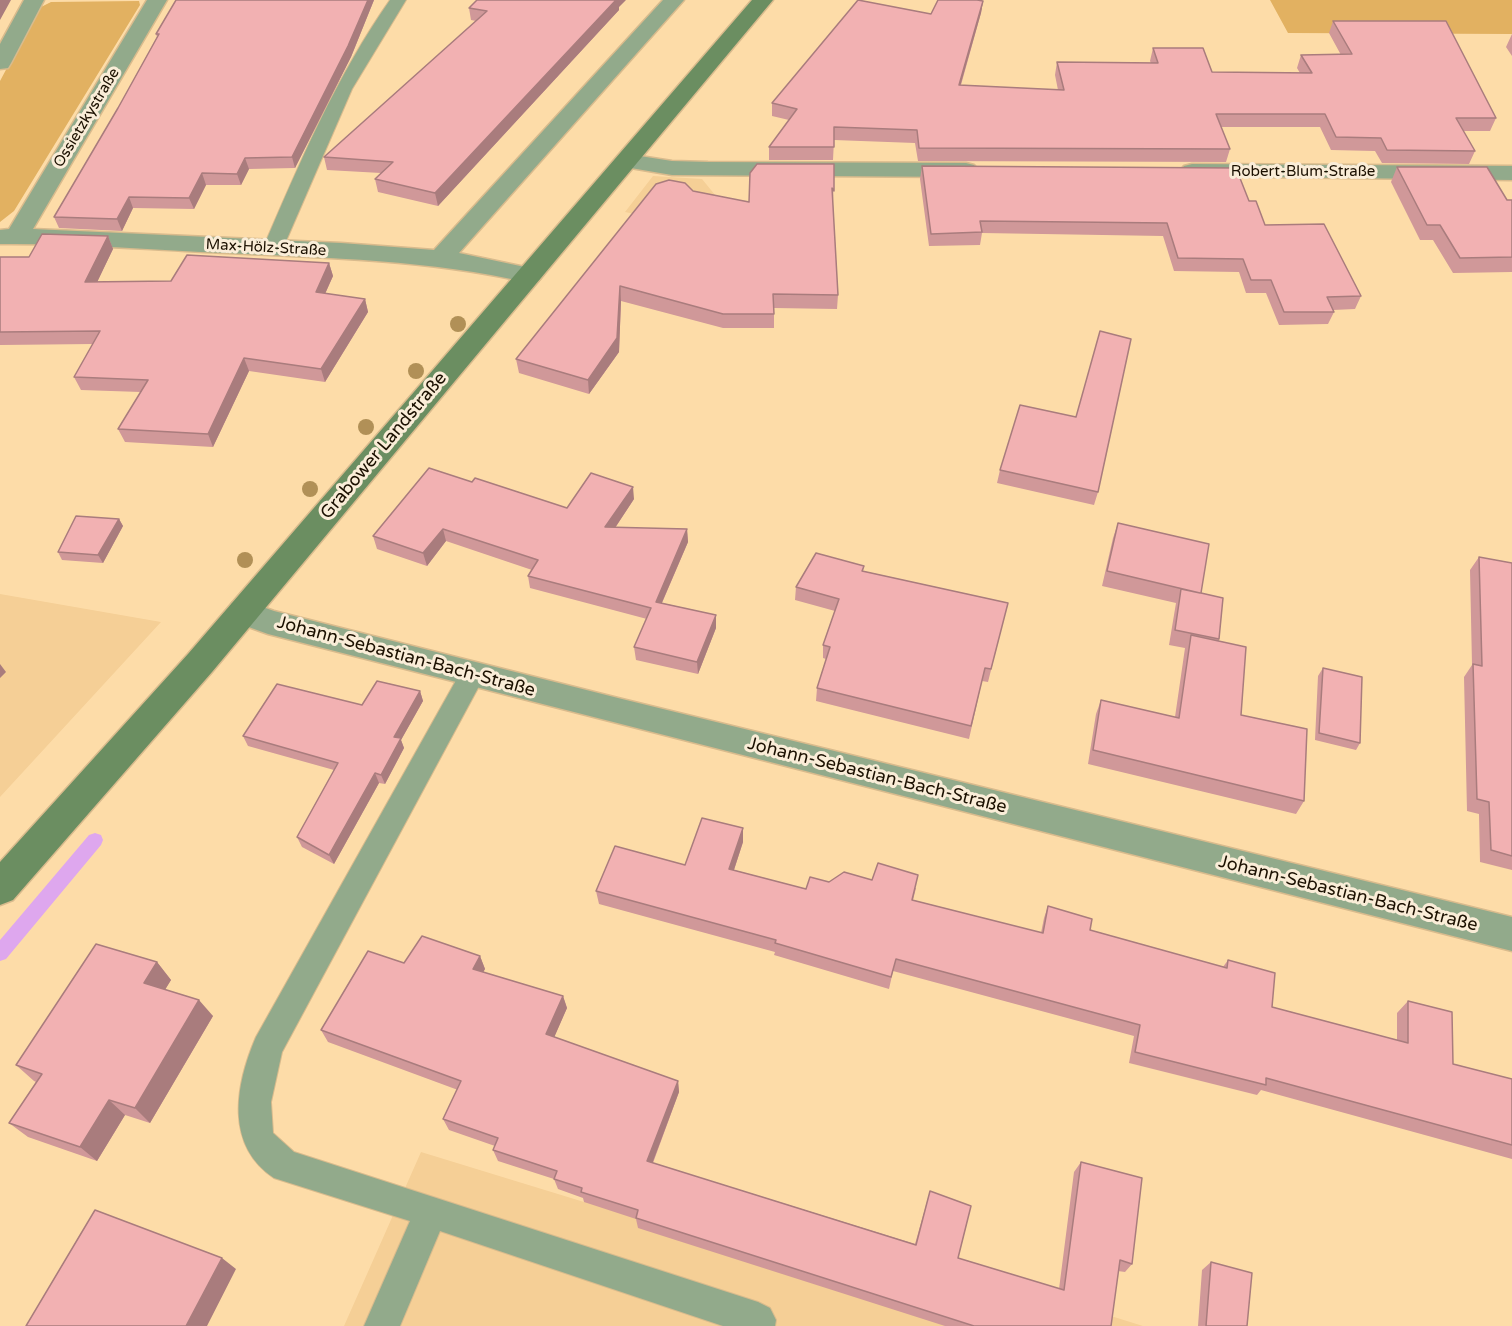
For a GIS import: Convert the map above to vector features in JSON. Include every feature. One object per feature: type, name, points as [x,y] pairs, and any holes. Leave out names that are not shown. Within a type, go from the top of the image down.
[{"type":"main road","name":"Grabower Landstraße","points":[[0,888],[243,612],[763,0]]},
{"type":"street","points":[[0,63],[34,0]]},
{"type":"street","name":"Ossietzkystraße","points":[[8,236],[156,0]]},
{"type":"street","points":[[441,258],[674,0]]},
{"type":"street","points":[[627,161],[672,168],[708,169],[984,170]]},
{"type":"street","name":"Robert-Blum-Straße","points":[[1164,171],[1512,173]]},
{"type":"street","name":"Max-Hölz-Straße","points":[[8,236],[441,258],[487,264],[530,275]]},
{"type":"street","name":"Johann-Sebastian-Bach-Straße","points":[[243,612],[268,622],[472,675],[1512,934]]},
{"type":"lane","points":[[273,248],[335,103],[375,30],[398,0]]},
{"type":"lane","points":[[472,675],[267,1048],[257,1093],[256,1129],[266,1151],[286,1166],[431,1211],[758,1320],[757,1326]]},
{"type":"lane","points":[[382,1326],[431,1211]]},
{"type":"shaded area","points":[[1270,0],[1512,0],[1512,34],[1288,33]]},
{"type":"shaded area","points":[[139,1],[140,5],[14,211],[0,222],[0,81],[39,8],[51,2]]},
{"type":"shaded area","points":[[653,176],[702,179],[729,212],[683,224],[625,212]]},
{"type":"shaded area","points":[[0,594],[161,622],[0,797]]},
{"type":"shaded area","points":[[421,1152],[584,1202],[601,1157],[1143,1326],[344,1326]]},
{"type":"building","points":[[176,0],[368,0],[348,46],[292,157],[245,158],[237,174],[202,173],[189,198],[129,197],[117,219],[54,217],[118,108]]},
{"type":"building","points":[[477,0],[616,0],[435,193],[375,179],[393,162],[324,157],[487,11],[469,8]]},
{"type":"building","points":[[858,0],[931,14],[938,0],[983,1],[959,85],[1064,90],[1057,62],[1158,63],[1153,48],[1203,48],[1212,72],[1312,73],[1301,55],[1352,54],[1333,21],[1446,21],[1496,118],[1456,118],[1475,151],[1387,150],[1381,138],[1336,137],[1325,114],[1216,114],[1230,149],[919,148],[917,130],[834,127],[834,147],[769,147],[797,109],[772,103]]},
{"type":"building","points":[[757,164],[834,164],[834,191],[832,188],[838,295],[773,294],[774,314],[723,314],[620,286],[617,338],[588,380],[516,359],[656,184],[669,180],[685,183],[693,191],[749,202],[750,173]]},
{"type":"building","points":[[922,166],[1236,168],[1249,201],[1256,201],[1265,225],[1324,224],[1361,296],[1327,297],[1334,312],[1284,312],[1271,280],[1251,280],[1243,259],[1178,258],[1167,223],[980,221],[982,232],[931,234]]},
{"type":"building","points":[[1397,167],[1487,167],[1507,200],[1512,200],[1512,257],[1460,258],[1440,225],[1427,225]]},
{"type":"building","points":[[42,234],[108,236],[85,282],[171,281],[187,255],[329,263],[316,292],[365,299],[321,369],[244,358],[208,434],[118,429],[148,380],[74,377],[100,331],[0,332],[0,257],[29,257]]},
{"type":"building","points":[[1100,331],[1131,339],[1098,492],[1000,470],[1020,405],[1076,417]]},
{"type":"building","points":[[429,468],[472,482],[475,478],[567,508],[591,473],[633,487],[605,527],[687,529],[656,602],[716,615],[697,662],[634,647],[651,608],[528,576],[538,560],[443,529],[423,553],[373,536]]},
{"type":"building","points":[[76,516],[119,519],[98,555],[58,552]]},
{"type":"building","points":[[1118,523],[1209,544],[1201,593],[1223,598],[1219,639],[1175,630],[1181,589],[1200,593],[1107,571]]},
{"type":"building","points":[[816,553],[864,566],[862,571],[1008,603],[991,669],[985,668],[971,726],[817,688],[830,647],[823,645],[839,599],[796,587]]},
{"type":"building","points":[[1479,557],[1512,563],[1512,856],[1491,850],[1489,802],[1477,799],[1473,664],[1482,666]]},
{"type":"building","points":[[1191,635],[1246,647],[1241,715],[1307,729],[1304,801],[1093,750],[1101,700],[1179,718]]},
{"type":"building","points":[[1323,668],[1362,677],[1360,743],[1319,733]]},
{"type":"building","points":[[377,681],[420,691],[394,737],[401,738],[381,775],[375,773],[329,855],[297,837],[338,763],[243,736],[277,684],[362,705]]},
{"type":"building","points":[[702,818],[743,828],[729,869],[806,889],[810,877],[829,882],[844,872],[872,880],[878,863],[918,875],[912,900],[1043,933],[1048,906],[1092,919],[1090,930],[1227,968],[1228,960],[1275,973],[1272,1007],[1408,1043],[1408,1001],[1452,1012],[1453,1064],[1512,1079],[1512,1145],[1266,1078],[1266,1085],[1135,1052],[1140,1025],[896,959],[891,977],[775,943],[776,940],[596,891],[615,846],[685,865]]},
{"type":"building","points":[[422,936],[480,956],[473,969],[563,996],[546,1034],[678,1081],[647,1161],[916,1245],[930,1191],[971,1206],[958,1258],[1064,1290],[1081,1162],[1142,1178],[1132,1264],[1120,1260],[1111,1326],[974,1326],[636,1218],[638,1210],[581,1192],[582,1188],[554,1179],[557,1171],[493,1150],[498,1138],[443,1119],[461,1081],[321,1030],[368,951],[404,963]]},
{"type":"building","points":[[96,944],[157,962],[144,983],[199,1000],[135,1108],[109,1100],[80,1147],[9,1123],[42,1074],[16,1065]]},
{"type":"building","points":[[95,1210],[222,1258],[186,1326],[26,1326]]},
{"type":"building","points":[[1211,1262],[1252,1273],[1247,1326],[1206,1326]]},
{"type":"waterway","points":[[0,953],[95,840]]}]
